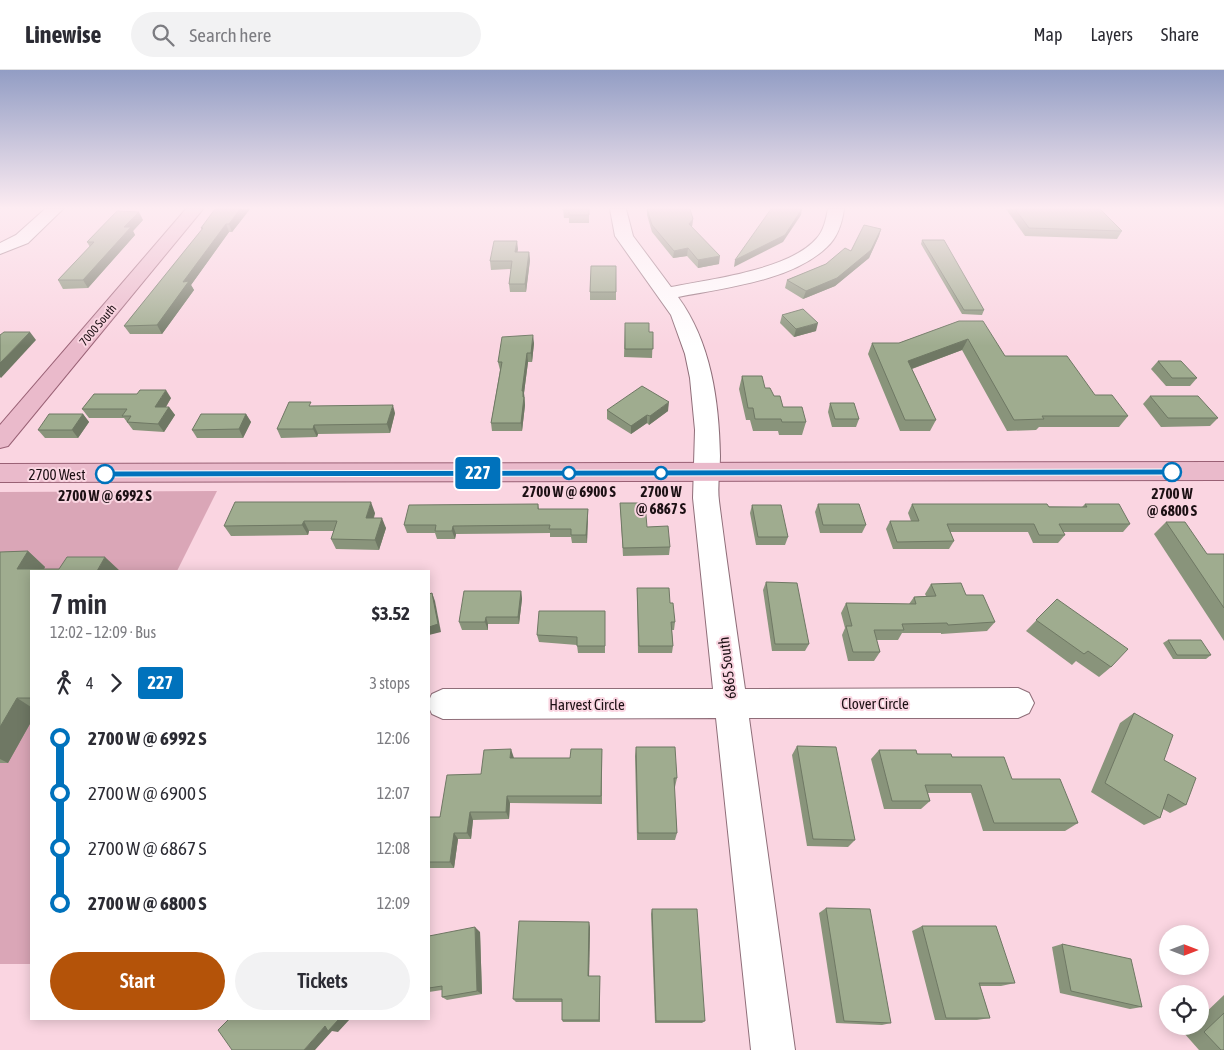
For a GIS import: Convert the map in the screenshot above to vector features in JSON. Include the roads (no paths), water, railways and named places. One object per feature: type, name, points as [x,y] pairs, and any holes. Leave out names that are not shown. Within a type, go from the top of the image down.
[{"type":"main road","name":"7000 South","points":[[0,440],[156,255]]},
{"type":"main road","name":"2700 West","points":[[0,473],[1224,471]]},
{"type":"street","name":"6865 South","points":[[636,255],[666,294],[689,330],[694,348],[709,443],[706,498],[773,1050]]},
{"type":"street","points":[[666,294],[746,277],[790,264],[805,255]]},
{"type":"street","name":"Clover Circle","points":[[731,704],[1018,703]]},
{"type":"street","name":"Harvest Circle","points":[[443,704],[731,704]]},
{"type":"place","name":"2700 W @ 6800 S","points":[[1172,472]]},
{"type":"place","name":"2700 W @ 6900 S","points":[[569,473]]},
{"type":"place","name":"2700 W @ 6867 S","points":[[661,473]]},
{"type":"place","name":"2700 W @ 6992 S","points":[[105,474]]}]
